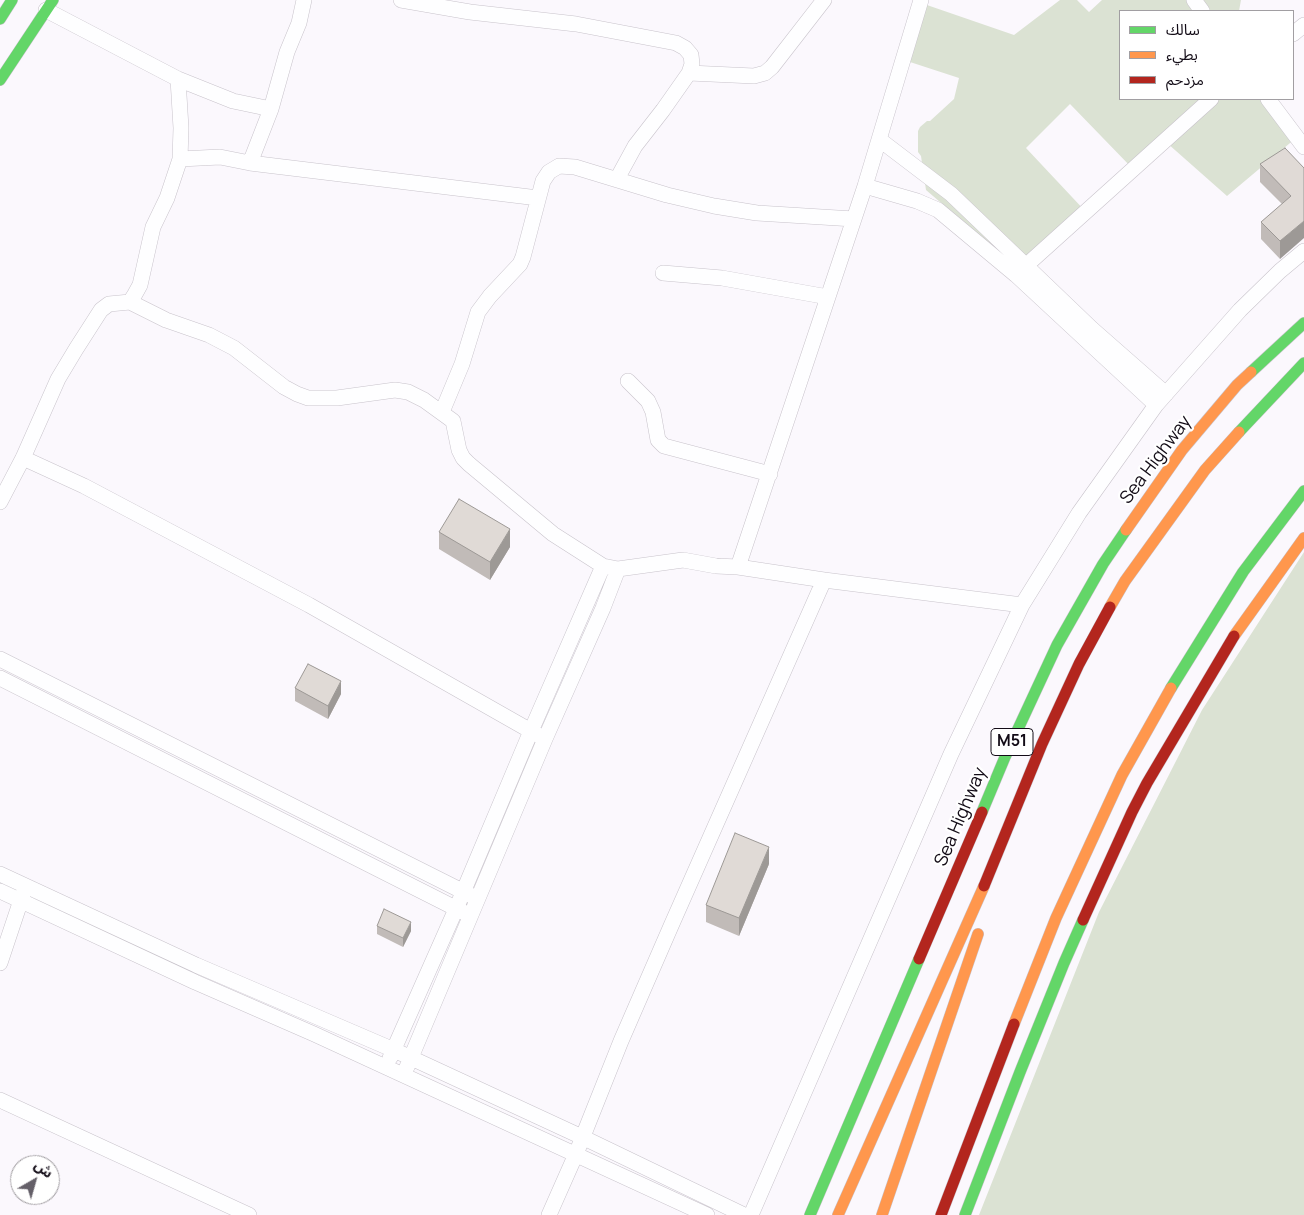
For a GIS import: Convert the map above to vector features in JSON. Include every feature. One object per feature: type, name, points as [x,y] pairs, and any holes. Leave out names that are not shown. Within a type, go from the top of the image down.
[{"type":"main road","points":[[0,19],[12,0]]},
{"type":"main road","points":[[0,80],[50,5]]},
{"type":"main road","name":"Sea Highway","points":[[810,1215],[1005,758],[1057,645],[1103,564],[1182,450],[1237,385],[1304,323]]},
{"type":"main road","name":"M51","points":[[838,1215],[993,865],[1042,744],[1079,664],[1125,581],[1205,470],[1304,362]]},
{"type":"main road","points":[[941,1215],[979,1112],[1056,918],[1122,775],[1164,699],[1216,614],[1243,572],[1304,491]]},
{"type":"main road","points":[[965,1215],[1060,972],[1132,812],[1231,640],[1304,538]]},
{"type":"main road","points":[[882,1215],[965,974],[981,921],[993,865]]},
{"type":"street","points":[[250,163],[271,110],[287,52],[299,23],[304,0]]},
{"type":"street","points":[[401,0],[470,12],[576,24],[676,43],[685,48],[691,54],[692,64],[689,73],[664,110],[635,146],[617,179]]},
{"type":"street","points":[[689,73],[754,76],[765,73],[824,0]]},
{"type":"street","points":[[738,567],[880,140],[921,0]]},
{"type":"street","points":[[50,5],[178,79],[233,101],[271,110]]},
{"type":"street","points":[[1294,33],[1304,25]]},
{"type":"street","points":[[130,302],[140,285],[153,227],[167,198],[180,158],[181,128],[178,79]]},
{"type":"street","points":[[1021,270],[1210,100]]},
{"type":"street","points":[[1269,100],[1304,147]]},
{"type":"street","points":[[880,140],[951,194],[1021,270],[1156,405]]},
{"type":"street","points":[[180,158],[220,157],[250,163],[538,198]]},
{"type":"street","points":[[442,412],[462,364],[478,312],[482,305],[520,264],[542,182],[549,172],[559,166],[575,166],[667,195],[714,206],[757,213],[854,218]]},
{"type":"street","points":[[865,186],[917,201],[938,210],[1021,270],[1166,394]]},
{"type":"street","points":[[751,1215],[943,772],[1022,604],[1078,513],[1156,405],[1240,310],[1280,271],[1304,251]]},
{"type":"street","points":[[663,273],[722,278],[828,298]]},
{"type":"street","points":[[0,502],[23,458],[58,379],[101,310],[109,304],[130,302],[155,316],[209,335],[234,348],[284,387],[308,398],[324,399],[395,390],[408,392],[442,412],[453,421],[459,450],[469,464],[553,534],[610,567],[674,560],[1022,604]]},
{"type":"street","points":[[628,381],[648,401],[653,412],[658,440],[664,446],[770,474]]},
{"type":"street","points":[[23,458],[84,486],[309,605],[545,739]]},
{"type":"street","points":[[385,1066],[394,1050],[456,909],[531,731],[610,567]]},
{"type":"street","points":[[404,1075],[545,739],[603,608],[610,567]]},
{"type":"street","points":[[549,1215],[667,935],[824,580]]},
{"type":"street","points":[[0,659],[478,899]]},
{"type":"street","points":[[0,678],[471,916]]},
{"type":"street","points":[[2,888],[23,893],[394,1050],[744,1215]]},
{"type":"street","points":[[0,963],[23,893]]},
{"type":"street","points":[[23,893],[195,982],[282,1019],[707,1215]]},
{"type":"street","points":[[0,1100],[249,1215]]},
{"type":"green space","points":[[1060,0],[1077,0],[1089,12],[1102,0],[1241,0],[1239,10],[1119,10],[1119,100],[1269,100],[1296,138],[1227,196],[1167,143],[1133,169],[1070,104],[1026,148],[1087,213],[1024,274],[926,190],[921,156],[918,152],[918,131],[920,127],[927,121],[930,121],[954,99],[959,78],[910,62],[924,4],[1014,35]]},
{"type":"green space","points":[[1304,552],[1304,1215],[979,1215],[1099,912],[1202,710]]},
{"type":"building","points":[[1285,148],[1304,168],[1304,221],[1280,241],[1261,222],[1291,196],[1260,164]]},
{"type":"building","points":[[459,499],[510,529],[490,562],[439,532]]},
{"type":"building","points":[[308,664],[341,681],[328,706],[295,688]]},
{"type":"building","points":[[735,833],[769,847],[739,918],[706,905]]},
{"type":"building","points":[[384,909],[411,922],[403,938],[377,926]]},
{"type":"traffic: fast","points":[[0,19],[12,0]]},
{"type":"traffic: fast","points":[[0,80],[53,0]]},
{"type":"traffic: fast","points":[[1251,372],[1304,323]]},
{"type":"traffic: fast","points":[[1239,432],[1304,363]]},
{"type":"traffic: fast","points":[[1171,688],[1243,572],[1304,491]]},
{"type":"traffic: fast","points":[[982,812],[1005,757],[1057,645],[1103,564],[1126,530]]},
{"type":"traffic: fast","points":[[965,1215],[1020,1072],[1083,920]]},
{"type":"traffic: fast","points":[[810,1215],[919,959]]},
{"type":"traffic: slow","points":[[1126,530],[1182,450],[1237,385],[1251,372]]},
{"type":"traffic: slow","points":[[1110,607],[1125,581],[1205,470],[1239,432]]},
{"type":"traffic: slow","points":[[1234,636],[1304,538]]},
{"type":"traffic: slow","points":[[1014,1024],[1056,918],[1122,775],[1171,688]]},
{"type":"traffic: slow","points":[[838,1215],[984,886]]},
{"type":"traffic: slow","points":[[882,1215],[978,934]]},
{"type":"traffic: jam","points":[[984,886],[1042,744],[1079,664],[1110,607]]},
{"type":"traffic: jam","points":[[1083,920],[1147,783],[1234,636]]},
{"type":"traffic: jam","points":[[919,959],[982,812]]},
{"type":"traffic: jam","points":[[941,1215],[1014,1024]]}]
